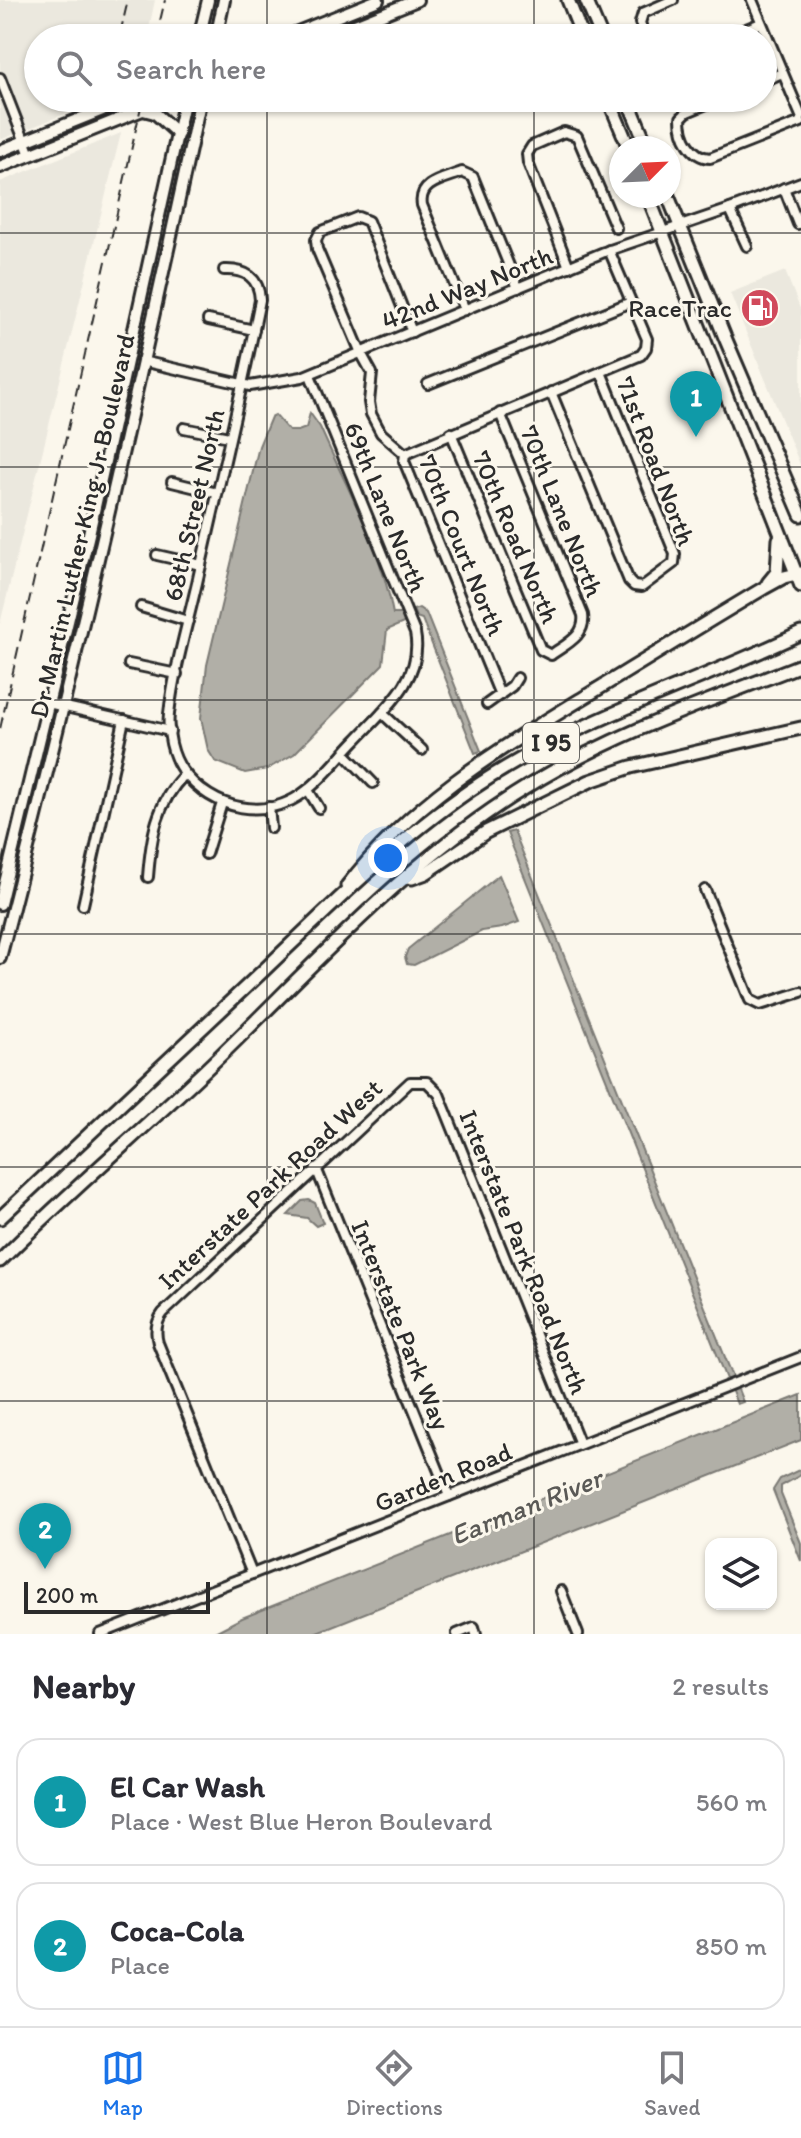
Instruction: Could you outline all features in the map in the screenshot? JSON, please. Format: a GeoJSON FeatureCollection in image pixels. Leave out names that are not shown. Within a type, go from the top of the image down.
{"type":"FeatureCollection","features":[{"type":"Feature","properties":{"kind":"highway"},"geometry":{"type":"LineString","coordinates":[[568,0],[577,24]]}},
{"type":"Feature","properties":{"kind":"highway"},"geometry":{"type":"LineString","coordinates":[[586,0],[596,24]]}},
{"type":"Feature","properties":{"kind":"highway"},"geometry":{"type":"LineString","coordinates":[[614,112],[624,136]]}},
{"type":"Feature","properties":{"kind":"highway"},"geometry":{"type":"LineString","coordinates":[[633,112],[643,136]]}},
{"type":"Feature","properties":{"kind":"highway"},"geometry":{"type":"LineString","coordinates":[[653,208],[801,586]]}},
{"type":"Feature","properties":{"kind":"highway"},"geometry":{"type":"LineString","coordinates":[[673,208],[801,515]]}},
{"type":"Feature","properties":{"kind":"highway"},"geometry":{"type":"LineString","coordinates":[[688,295],[700,310],[716,347],[732,355]]}},
{"type":"Feature","properties":{"kind":"highway"},"geometry":{"type":"LineString","coordinates":[[718,373],[737,382],[756,426],[763,428]]}},
{"type":"Feature","properties":{"kind":"highway"},"geometry":{"type":"LineString","coordinates":[[764,588],[777,572],[778,527]]}},
{"type":"Feature","properties":{"kind":"highway"},"geometry":{"type":"LineString","coordinates":[[332,905],[372,852],[420,808],[474,767],[764,588],[798,573]]}},
{"type":"Feature","properties":{"kind":"highway","name":"I 95"},"geometry":{"type":"LineString","coordinates":[[0,1218],[332,905],[469,791],[560,737],[801,633]]}},
{"type":"Feature","properties":{"kind":"highway","name":"I 95"},"geometry":{"type":"LineString","coordinates":[[0,1261],[36,1224],[217,1058],[373,906],[488,811],[569,762],[801,665]]}},
{"type":"Feature","properties":{"kind":"highway"},"geometry":{"type":"LineString","coordinates":[[403,881],[426,873],[486,832],[590,781],[631,767],[801,728]]}},
{"type":"Feature","properties":{"kind":"main road"},"geometry":{"type":"LineString","coordinates":[[202,24],[208,0]]}},
{"type":"Feature","properties":{"kind":"main road"},"geometry":{"type":"LineString","coordinates":[[219,24],[224,0]]}},
{"type":"Feature","properties":{"kind":"main road"},"geometry":{"type":"LineString","coordinates":[[318,24],[378,0]]}},
{"type":"Feature","properties":{"kind":"main road"},"geometry":{"type":"LineString","coordinates":[[358,24],[417,0]]}},
{"type":"Feature","properties":{"kind":"main road"},"geometry":{"type":"LineString","coordinates":[[0,151],[97,112]]}},
{"type":"Feature","properties":{"kind":"main road"},"geometry":{"type":"LineString","coordinates":[[0,167],[138,112]]}},
{"type":"Feature","properties":{"kind":"main road"},"geometry":{"type":"LineString","coordinates":[[151,112],[178,134]]}},
{"type":"Feature","properties":{"kind":"main road","name":"Dr Martin Luther King Jr Boulevard"},"geometry":{"type":"LineString","coordinates":[[0,904],[144,291],[182,112]]}},
{"type":"Feature","properties":{"kind":"main road","name":"Dr Martin Luther King Jr Boulevard"},"geometry":{"type":"LineString","coordinates":[[0,958],[63,706],[198,112]]}},
{"type":"Feature","properties":{"kind":"street"},"geometry":{"type":"LineString","coordinates":[[640,24],[641,17],[647,10],[673,0]]}},
{"type":"Feature","properties":{"kind":"street"},"geometry":{"type":"LineString","coordinates":[[752,0],[761,23]]}},
{"type":"Feature","properties":{"kind":"street"},"geometry":{"type":"LineString","coordinates":[[777,61],[801,116]]}},
{"type":"Feature","properties":{"kind":"street"},"geometry":{"type":"LineString","coordinates":[[777,75],[782,73]]}},
{"type":"Feature","properties":{"kind":"street"},"geometry":{"type":"LineString","coordinates":[[0,78],[30,155]]}},
{"type":"Feature","properties":{"kind":"street"},"geometry":{"type":"LineString","coordinates":[[687,112],[681,118],[681,125],[690,147],[700,157],[710,158],[801,122]]}},
{"type":"Feature","properties":{"kind":"street"},"geometry":{"type":"LineString","coordinates":[[569,267],[528,163],[527,154],[532,146],[564,132],[574,133],[580,140],[616,228]]}},
{"type":"Feature","properties":{"kind":"street"},"geometry":{"type":"LineString","coordinates":[[465,310],[422,205],[421,194],[426,186],[462,172],[469,174],[475,181],[518,288]]}},
{"type":"Feature","properties":{"kind":"street","name":"42nd Way North"},"geometry":{"type":"LineString","coordinates":[[142,361],[242,384],[270,384],[310,375],[609,250],[801,182]]}},
{"type":"Feature","properties":{"kind":"street"},"geometry":{"type":"LineString","coordinates":[[784,188],[798,224]]}},
{"type":"Feature","properties":{"kind":"street"},"geometry":{"type":"LineString","coordinates":[[730,209],[747,246]]}},
{"type":"Feature","properties":{"kind":"street","name":"70th Court North"},"geometry":{"type":"LineString","coordinates":[[412,332],[370,225],[364,218],[358,217],[320,232],[316,240],[317,249],[372,373],[369,402],[376,426],[405,454],[404,461],[500,695]]}},
{"type":"Feature","properties":{"kind":"street"},"geometry":{"type":"LineString","coordinates":[[405,454],[637,358],[646,348],[647,339],[609,250]]}},
{"type":"Feature","properties":{"kind":"street","name":"68th Street North"},"geometry":{"type":"LineString","coordinates":[[170,731],[169,713],[188,621],[260,300],[259,288],[247,273],[224,270]]}},
{"type":"Feature","properties":{"kind":"street"},"geometry":{"type":"LineString","coordinates":[[428,384],[631,302]]}},
{"type":"Feature","properties":{"kind":"street"},"geometry":{"type":"LineString","coordinates":[[208,320],[254,330]]}},
{"type":"Feature","properties":{"kind":"street","name":"71st Road North"},"geometry":{"type":"LineString","coordinates":[[551,392],[629,581],[634,586],[642,587],[674,563],[675,554],[601,372]]}},
{"type":"Feature","properties":{"kind":"street","name":"69th Lane North"},"geometry":{"type":"LineString","coordinates":[[310,375],[416,637],[417,656],[408,680],[382,713]]}},
{"type":"Feature","properties":{"kind":"street","name":"70th Lane North"},"geometry":{"type":"LineString","coordinates":[[500,413],[583,615],[584,625],[579,635],[551,655],[547,654]]}},
{"type":"Feature","properties":{"kind":"street"},"geometry":{"type":"LineString","coordinates":[[184,428],[229,437]]}},
{"type":"Feature","properties":{"kind":"street","name":"70th Road North"},"geometry":{"type":"LineString","coordinates":[[451,433],[541,650],[547,654]]}},
{"type":"Feature","properties":{"kind":"street"},"geometry":{"type":"LineString","coordinates":[[172,482],[217,493]]}},
{"type":"Feature","properties":{"kind":"street"},"geometry":{"type":"LineString","coordinates":[[157,555],[201,565]]}},
{"type":"Feature","properties":{"kind":"street"},"geometry":{"type":"LineString","coordinates":[[141,607],[188,621]]}},
{"type":"Feature","properties":{"kind":"street"},"geometry":{"type":"LineString","coordinates":[[129,664],[177,674]]}},
{"type":"Feature","properties":{"kind":"street"},"geometry":{"type":"LineString","coordinates":[[487,704],[517,678]]}},
{"type":"Feature","properties":{"kind":"street"},"geometry":{"type":"LineString","coordinates":[[48,703],[170,731],[174,755],[185,774],[205,793],[237,808],[269,807],[308,790],[382,713],[422,750]]}},
{"type":"Feature","properties":{"kind":"street"},"geometry":{"type":"LineString","coordinates":[[83,905],[124,720]]}},
{"type":"Feature","properties":{"kind":"street"},"geometry":{"type":"LineString","coordinates":[[344,753],[373,783]]}},
{"type":"Feature","properties":{"kind":"street"},"geometry":{"type":"LineString","coordinates":[[148,877],[157,817],[169,792],[185,774]]}},
{"type":"Feature","properties":{"kind":"street"},"geometry":{"type":"LineString","coordinates":[[308,790],[319,808]]}},
{"type":"Feature","properties":{"kind":"street"},"geometry":{"type":"LineString","coordinates":[[206,854],[222,803]]}},
{"type":"Feature","properties":{"kind":"street"},"geometry":{"type":"LineString","coordinates":[[269,807],[271,828]]}},
{"type":"Feature","properties":{"kind":"street"},"geometry":{"type":"LineString","coordinates":[[705,890],[750,1000],[760,1005],[801,992]]}},
{"type":"Feature","properties":{"kind":"street","name":"Interstate Park Road West"},"geometry":{"type":"LineString","coordinates":[[252,1574],[158,1343],[156,1331],[163,1313],[403,1086],[414,1080],[423,1081]]}},
{"type":"Feature","properties":{"kind":"street","name":"Interstate Park Road North"},"geometry":{"type":"LineString","coordinates":[[423,1081],[431,1084],[439,1094],[580,1444]]}},
{"type":"Feature","properties":{"kind":"street","name":"Interstate Park Way"},"geometry":{"type":"LineString","coordinates":[[316,1168],[449,1496]]}},
{"type":"Feature","properties":{"kind":"street","name":"Garden Road"},"geometry":{"type":"LineString","coordinates":[[100,1634],[801,1357]]}},
{"type":"Feature","properties":{"kind":"street"},"geometry":{"type":"LineString","coordinates":[[561,1591],[578,1634]]}},
{"type":"Feature","properties":{"kind":"street"},"geometry":{"type":"LineString","coordinates":[[457,1634],[475,1631]]}},
{"type":"Feature","properties":{"kind":"shaded area"},"geometry":{"type":"Polygon","coordinates":[[[0,0],[155,0],[150,24],[24,24],[24,112],[70,112],[0,140],[0,0]]]}},
{"type":"Feature","properties":{"kind":"shaded area"},"geometry":{"type":"Polygon","coordinates":[[[121,133],[0,624],[0,182],[121,133]]]}},
{"type":"Feature","properties":{"kind":"shaded area"},"geometry":{"type":"Polygon","coordinates":[[[785,271],[801,311],[801,467],[730,293],[785,271]]]}},
{"type":"Feature","properties":{"kind":"water"},"geometry":{"type":"Polygon","coordinates":[[[310,413],[320,427],[372,542],[393,614],[404,614],[406,622],[387,630],[383,664],[294,754],[267,769],[245,773],[215,761],[208,750],[201,718],[207,665],[259,446],[271,417],[275,415],[289,431],[298,431],[306,428],[310,413]]]}},
{"type":"Feature","properties":{"kind":"water"},"geometry":{"type":"Polygon","coordinates":[[[419,608],[426,613],[481,751],[475,753],[422,619],[416,617],[413,610],[419,608]]]}},
{"type":"Feature","properties":{"kind":"water"},"geometry":{"type":"Polygon","coordinates":[[[514,831],[743,1402],[737,1404],[507,833],[514,831]]]}},
{"type":"Feature","properties":{"kind":"water"},"geometry":{"type":"Polygon","coordinates":[[[499,875],[519,922],[482,931],[414,965],[407,964],[405,957],[408,949],[499,875]]]}},
{"type":"Feature","properties":{"kind":"water"},"geometry":{"type":"Polygon","coordinates":[[[302,1201],[315,1203],[323,1223],[316,1226],[307,1218],[288,1215],[302,1201]]]}},
{"type":"Feature","properties":{"kind":"water","name":"Earman River"},"geometry":{"type":"Polygon","coordinates":[[[801,1395],[801,1440],[312,1634],[211,1634],[242,1618],[801,1395]]]}},
{"type":"Feature","properties":{"kind":"water"},"geometry":{"type":"Polygon","coordinates":[[[801,1469],[801,1475],[781,1486],[781,1494],[801,1543],[801,1561],[773,1490],[780,1479],[801,1469]]]}},
{"type":"Feature","properties":{"kind":"railway"},"geometry":{"type":"LineString","coordinates":[[122,24],[128,0]]}},
{"type":"Feature","properties":{"kind":"railway"},"geometry":{"type":"LineString","coordinates":[[159,24],[165,0]]}},
{"type":"Feature","properties":{"kind":"railway"},"geometry":{"type":"LineString","coordinates":[[0,729],[140,112]]}},
{"type":"Feature","properties":{"kind":"place","name":"RaceTrac"},"geometry":{"type":"Point","coordinates":[760,308]}},
{"type":"Feature","properties":{"kind":"place","name":"El Car Wash"},"geometry":{"type":"Point","coordinates":[696,437]}},
{"type":"Feature","properties":{"kind":"place","name":"Coca-Cola"},"geometry":{"type":"Point","coordinates":[45,1569]}}]}
